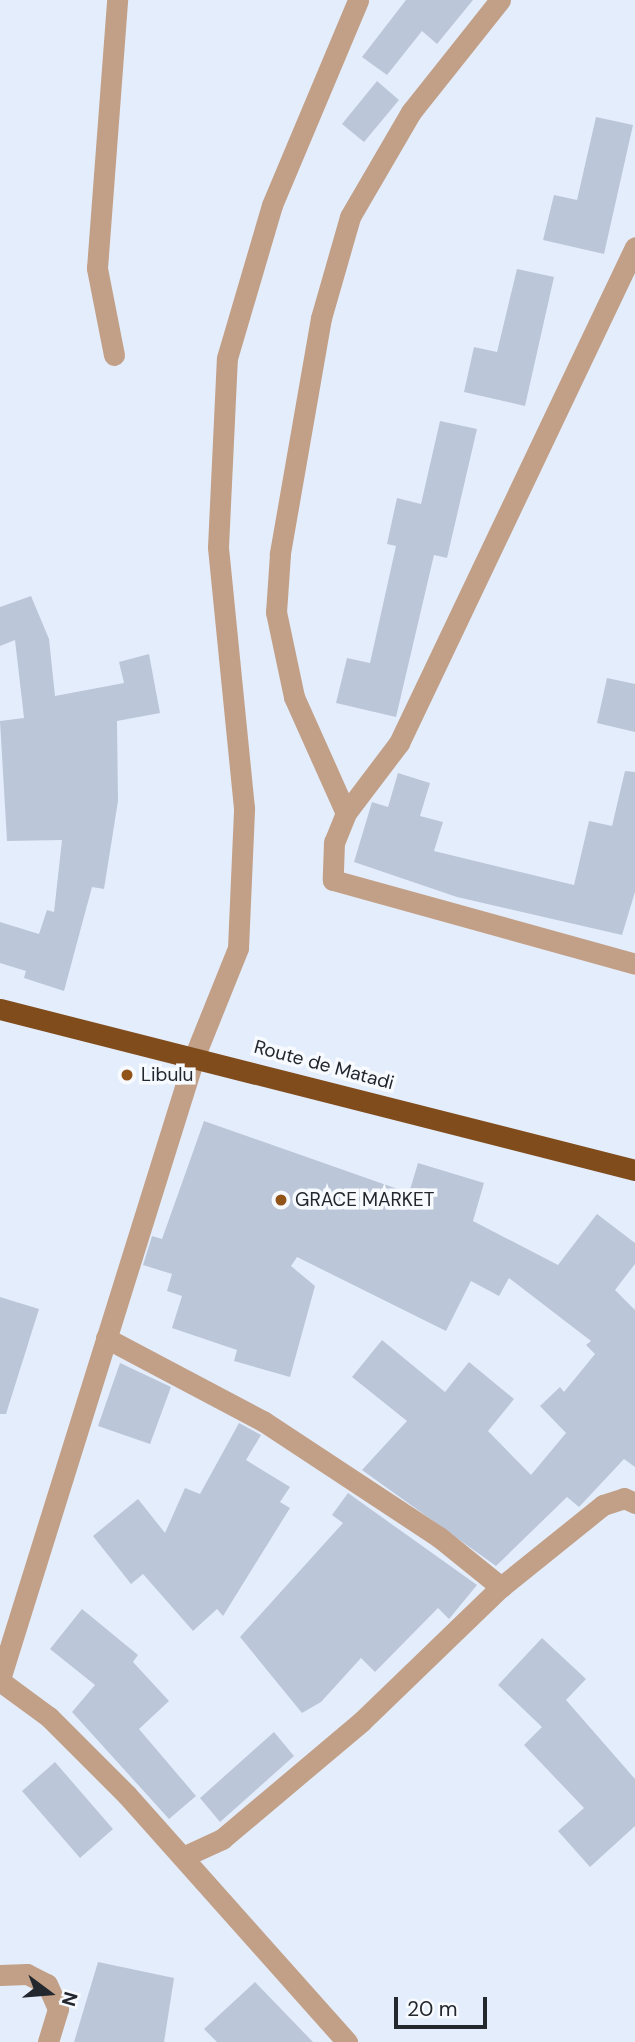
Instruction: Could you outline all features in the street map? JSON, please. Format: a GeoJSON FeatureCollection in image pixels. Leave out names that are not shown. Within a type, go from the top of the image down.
{"type":"FeatureCollection","features":[{"type":"Feature","properties":{"kind":"highway","name":"Route de Matadi"},"geometry":{"type":"LineString","coordinates":[[0,1009],[195,1055],[635,1170]]}},
{"type":"Feature","properties":{"kind":"street"},"geometry":{"type":"LineString","coordinates":[[114,355],[97,268],[117,0]]}},
{"type":"Feature","properties":{"kind":"street"},"geometry":{"type":"LineString","coordinates":[[346,2042],[184,1856],[49,1717],[0,1680],[195,1055],[238,948],[244,808],[218,547],[227,358],[272,205],[358,0]]}},
{"type":"Feature","properties":{"kind":"street"},"geometry":{"type":"LineString","coordinates":[[346,813],[294,697],[276,612],[280,554],[321,318],[350,217],[411,112],[500,0]]}},
{"type":"Feature","properties":{"kind":"street"},"geometry":{"type":"LineString","coordinates":[[635,247],[399,743],[346,813],[334,842],[333,880],[635,964]]}},
{"type":"Feature","properties":{"kind":"street"},"geometry":{"type":"LineString","coordinates":[[106,1338],[263,1420],[439,1537],[501,1587]]}},
{"type":"Feature","properties":{"kind":"street"},"geometry":{"type":"LineString","coordinates":[[184,1856],[222,1839],[362,1721],[501,1587],[603,1505],[624,1498],[635,1503]]}},
{"type":"Feature","properties":{"kind":"street"},"geometry":{"type":"LineString","coordinates":[[0,1975],[27,1974],[47,1983],[58,2009],[48,2042]]}},
{"type":"Feature","properties":{"kind":"building"},"geometry":{"type":"Polygon","coordinates":[[[406,0],[473,0],[437,44],[422,31],[387,75],[362,57],[406,0]]]}},
{"type":"Feature","properties":{"kind":"building"},"geometry":{"type":"Polygon","coordinates":[[[377,81],[399,100],[364,142],[342,124],[377,81]]]}},
{"type":"Feature","properties":{"kind":"building"},"geometry":{"type":"Polygon","coordinates":[[[596,117],[633,125],[604,254],[543,240],[554,195],[577,200],[596,117]]]}},
{"type":"Feature","properties":{"kind":"building"},"geometry":{"type":"Polygon","coordinates":[[[517,269],[554,277],[525,406],[464,392],[474,347],[497,352],[517,269]]]}},
{"type":"Feature","properties":{"kind":"building"},"geometry":{"type":"Polygon","coordinates":[[[440,421],[477,429],[447,558],[434,555],[396,717],[336,703],[347,658],[370,663],[396,546],[387,544],[397,498],[421,504],[440,421]]]}},
{"type":"Feature","properties":{"kind":"building"},"geometry":{"type":"Polygon","coordinates":[[[31,596],[49,639],[55,696],[124,683],[119,662],[149,654],[160,713],[117,721],[118,801],[104,889],[92,887],[64,991],[24,978],[26,971],[0,963],[0,922],[39,934],[47,910],[54,912],[62,840],[7,841],[0,721],[24,718],[15,640],[0,646],[0,607],[31,596]]]}},
{"type":"Feature","properties":{"kind":"building"},"geometry":{"type":"Polygon","coordinates":[[[607,678],[635,684],[635,732],[597,723],[607,678]]]}},
{"type":"Feature","properties":{"kind":"building"},"geometry":{"type":"Polygon","coordinates":[[[625,771],[635,772],[635,892],[622,935],[457,897],[354,862],[372,802],[388,807],[398,773],[430,783],[420,816],[443,822],[434,851],[574,885],[589,821],[612,826],[625,771]]]}},
{"type":"Feature","properties":{"kind":"building"},"geometry":{"type":"Polygon","coordinates":[[[204,1121],[409,1193],[418,1163],[484,1183],[473,1221],[558,1265],[597,1214],[635,1243],[635,1264],[615,1290],[635,1310],[635,1467],[624,1459],[579,1507],[567,1497],[496,1566],[362,1470],[407,1421],[352,1377],[382,1340],[445,1392],[469,1362],[514,1399],[488,1431],[531,1475],[566,1433],[540,1406],[560,1387],[564,1392],[595,1354],[586,1345],[591,1341],[509,1278],[499,1296],[471,1281],[446,1331],[297,1257],[291,1266],[315,1286],[290,1377],[234,1361],[237,1350],[172,1328],[182,1296],[167,1291],[172,1274],[143,1265],[152,1236],[162,1239],[204,1121]]]}},
{"type":"Feature","properties":{"kind":"building"},"geometry":{"type":"Polygon","coordinates":[[[0,1297],[39,1309],[6,1414],[0,1414],[0,1297]]]}},
{"type":"Feature","properties":{"kind":"building"},"geometry":{"type":"Polygon","coordinates":[[[120,1363],[171,1387],[150,1444],[98,1426],[120,1363]]]}},
{"type":"Feature","properties":{"kind":"building"},"geometry":{"type":"Polygon","coordinates":[[[239,1423],[261,1435],[246,1460],[290,1487],[280,1502],[290,1508],[223,1616],[217,1609],[193,1631],[143,1574],[131,1584],[93,1536],[138,1499],[165,1533],[185,1488],[200,1494],[239,1423]]]}},
{"type":"Feature","properties":{"kind":"building"},"geometry":{"type":"Polygon","coordinates":[[[348,1493],[477,1585],[449,1619],[438,1608],[375,1672],[361,1658],[321,1702],[302,1713],[240,1637],[343,1523],[332,1515],[348,1493]]]}},
{"type":"Feature","properties":{"kind":"building"},"geometry":{"type":"Polygon","coordinates":[[[82,1609],[138,1655],[133,1662],[169,1701],[139,1729],[196,1796],[169,1819],[72,1712],[95,1685],[50,1649],[82,1609]]]}},
{"type":"Feature","properties":{"kind":"building"},"geometry":{"type":"Polygon","coordinates":[[[542,1638],[586,1679],[566,1700],[635,1779],[635,1826],[590,1867],[558,1831],[584,1808],[524,1745],[542,1727],[498,1685],[542,1638]]]}},
{"type":"Feature","properties":{"kind":"building"},"geometry":{"type":"Polygon","coordinates":[[[274,1732],[294,1756],[220,1822],[200,1798],[274,1732]]]}},
{"type":"Feature","properties":{"kind":"building"},"geometry":{"type":"Polygon","coordinates":[[[55,1762],[113,1829],[80,1858],[22,1791],[55,1762]]]}},
{"type":"Feature","properties":{"kind":"building"},"geometry":{"type":"Polygon","coordinates":[[[98,1962],[174,1978],[164,2042],[74,2042],[98,1962]]]}},
{"type":"Feature","properties":{"kind":"building"},"geometry":{"type":"Polygon","coordinates":[[[255,1982],[313,2042],[217,2042],[204,2029],[255,1982]]]}},
{"type":"Feature","properties":{"kind":"place","name":"Libulu"},"geometry":{"type":"Point","coordinates":[127,1075]}},
{"type":"Feature","properties":{"kind":"place","name":"GRACE MARKET"},"geometry":{"type":"Point","coordinates":[281,1200]}}]}
